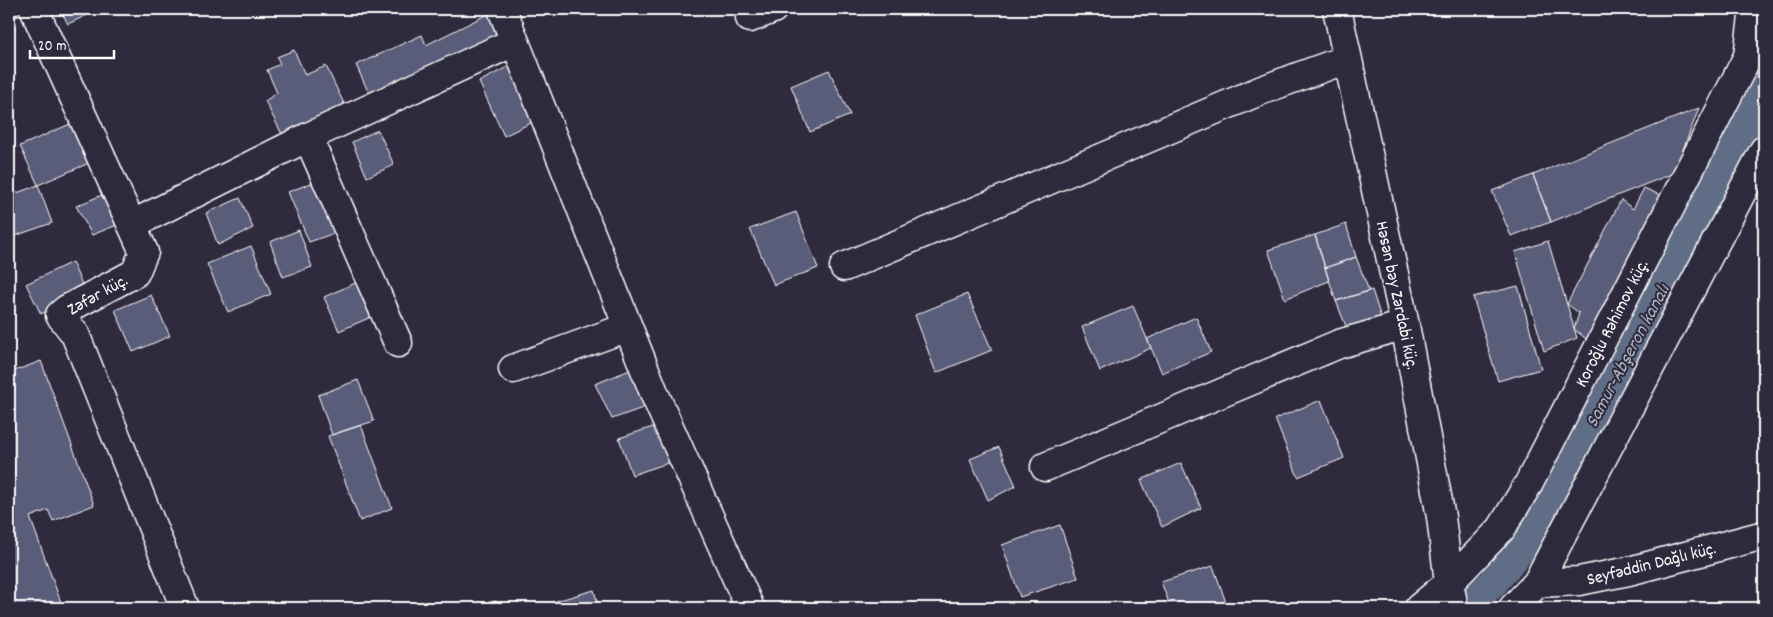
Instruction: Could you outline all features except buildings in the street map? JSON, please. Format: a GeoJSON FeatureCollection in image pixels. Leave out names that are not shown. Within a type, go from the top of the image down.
{"type":"FeatureCollection","features":[{"type":"Feature","properties":{"kind":"street","name":"Zəfər küç."},"geometry":{"type":"LineString","coordinates":[[34,9],[133,224],[144,252],[135,273],[66,309],[60,314],[75,334],[185,608]]}},
{"type":"Feature","properties":{"kind":"street"},"geometry":{"type":"LineString","coordinates":[[502,9],[655,395],[750,608]]}},
{"type":"Feature","properties":{"kind":"street","name":"Həsən bəy Zərdabi küç."},"geometry":{"type":"LineString","coordinates":[[1337,9],[1405,325],[1441,517],[1451,596]]}},
{"type":"Feature","properties":{"kind":"street","name":"Koroğlu Rəhimov küç."},"geometry":{"type":"LineString","coordinates":[[1419,608],[1451,596],[1501,529],[1529,483],[1748,56],[1754,9]]}},
{"type":"Feature","properties":{"kind":"street"},"geometry":{"type":"LineString","coordinates":[[133,224],[308,137],[514,42]]}},
{"type":"Feature","properties":{"kind":"street"},"geometry":{"type":"LineString","coordinates":[[844,267],[1262,90],[1347,59]]}},
{"type":"Feature","properties":{"kind":"street"},"geometry":{"type":"LineString","coordinates":[[308,137],[398,343]]}},
{"type":"Feature","properties":{"kind":"street"},"geometry":{"type":"LineString","coordinates":[[1512,608],[1537,583],[1764,150]]}},
{"type":"Feature","properties":{"kind":"street"},"geometry":{"type":"LineString","coordinates":[[1044,468],[1339,344],[1405,325]]}},
{"type":"Feature","properties":{"kind":"street"},"geometry":{"type":"LineString","coordinates":[[513,369],[628,327]]}},
{"type":"Feature","properties":{"kind":"street","name":"Seyfəddin Dağlı küç."},"geometry":{"type":"LineString","coordinates":[[1537,583],[1579,581],[1629,571],[1764,535]]}},
{"type":"Feature","properties":{"kind":"waterway","name":"Samur-Abşeron kanalı"},"geometry":{"type":"LineString","coordinates":[[1459,608],[1491,585],[1532,536],[1759,100],[1764,82]]}}]}
